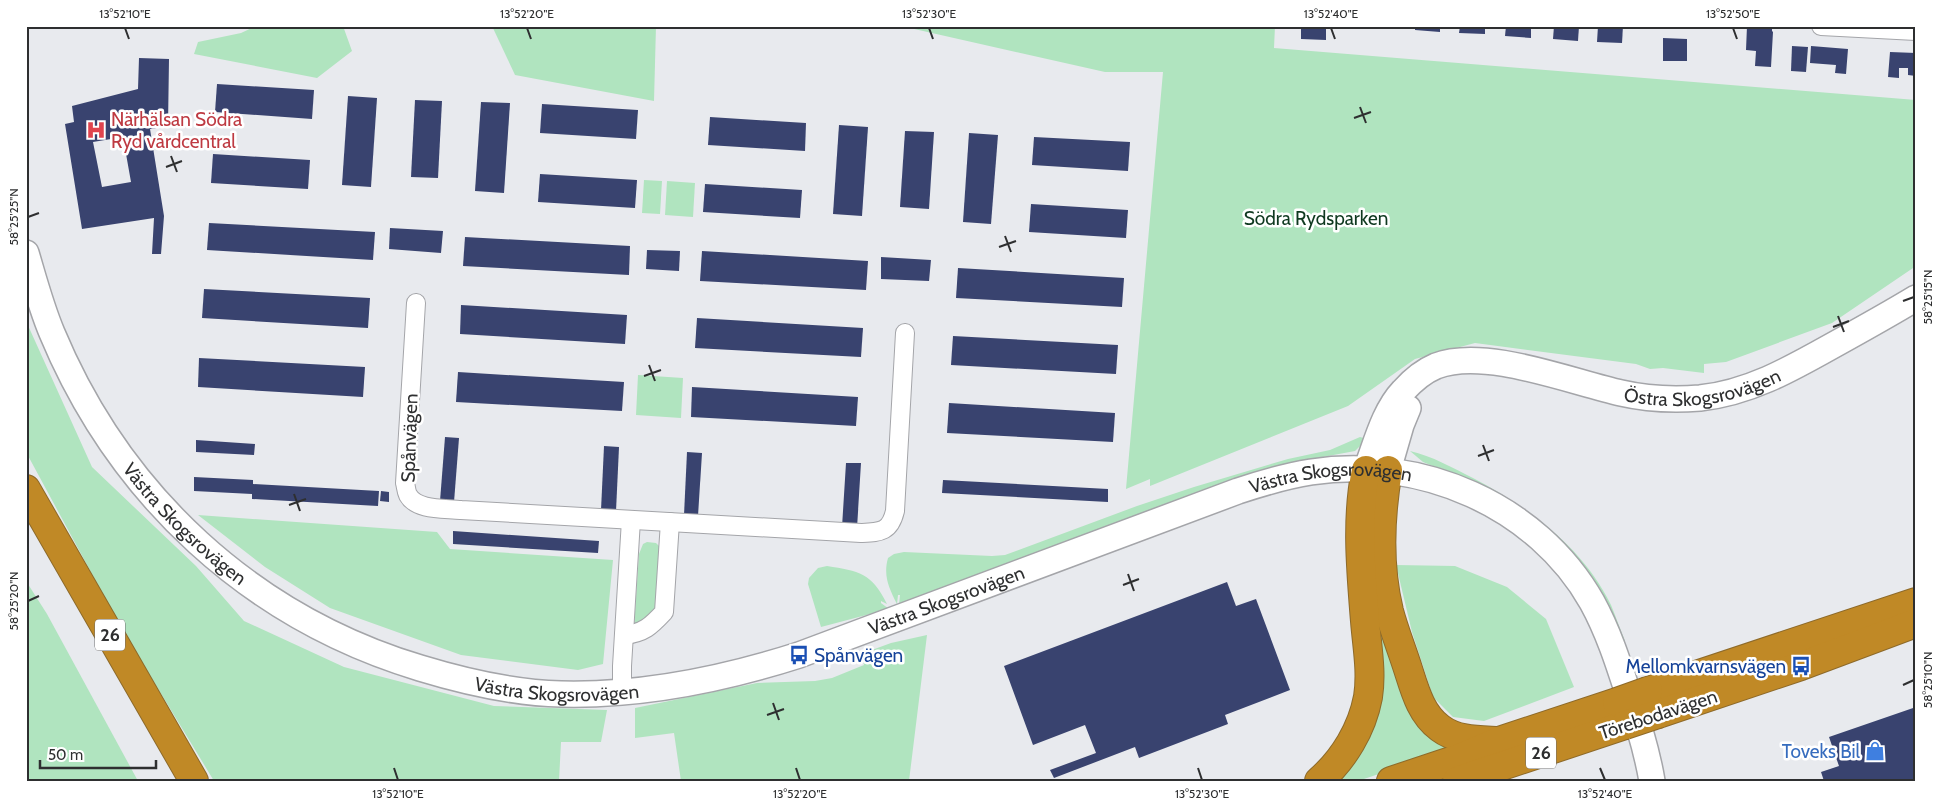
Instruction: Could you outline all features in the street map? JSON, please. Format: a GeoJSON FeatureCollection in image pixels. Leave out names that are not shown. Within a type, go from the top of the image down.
{"type":"FeatureCollection","features":[{"type":"Feature","properties":{"kind":"highway"},"geometry":{"type":"LineString","coordinates":[[1377,470],[1382,528],[1381,552],[1385,589],[1390,612],[1417,696],[1425,714],[1440,728],[1455,736],[1499,741]]}},
{"type":"Feature","properties":{"kind":"highway"},"geometry":{"type":"LineString","coordinates":[[1319,781],[1346,752],[1360,723],[1368,697],[1370,670],[1360,557],[1363,484],[1377,470]]}},
{"type":"Feature","properties":{"kind":"highway","name":"26"},"geometry":{"type":"LineString","coordinates":[[26,489],[194,781]]}},
{"type":"Feature","properties":{"kind":"highway","name":"26"},"geometry":{"type":"LineString","coordinates":[[26,522],[138,716],[172,781]]}},
{"type":"Feature","properties":{"kind":"highway","name":"Törebodavägen"},"geometry":{"type":"LineString","coordinates":[[1653,703],[1916,602]]}},
{"type":"Feature","properties":{"kind":"highway","name":"Törebodavägen"},"geometry":{"type":"LineString","coordinates":[[1391,781],[1457,759],[1499,741],[1621,713],[1653,703],[1801,666],[1916,623]]}},
{"type":"Feature","properties":{"kind":"highway","name":"Törebodavägen"},"geometry":{"type":"LineString","coordinates":[[1456,781],[1621,713]]}},
{"type":"Feature","properties":{"kind":"street"},"geometry":{"type":"LineString","coordinates":[[1821,26],[1916,31]]}},
{"type":"Feature","properties":{"kind":"street","name":"Västra Skogsrovägen"},"geometry":{"type":"LineString","coordinates":[[26,253],[36,289],[52,332],[88,405],[112,445],[139,481],[167,513],[202,547],[279,606],[326,632],[390,659],[444,676],[506,690],[560,694],[622,693],[704,682],[799,655],[1238,491],[1281,478],[1326,470],[1377,470],[1428,478],[1485,500],[1530,529],[1556,554],[1592,602],[1609,638],[1643,740],[1652,781]]}},
{"type":"Feature","properties":{"kind":"street","name":"Östra Skogsrovägen"},"geometry":{"type":"LineString","coordinates":[[1377,470],[1386,418],[1402,392],[1424,372],[1436,366],[1472,361],[1493,362],[1519,366],[1623,394],[1672,400],[1703,398],[1759,383],[1787,371],[1916,298]]}},
{"type":"Feature","properties":{"kind":"street","name":"Spånvägen"},"geometry":{"type":"LineString","coordinates":[[416,303],[405,483],[408,494],[415,503],[427,507],[452,509],[631,520],[861,533],[876,533],[886,529],[892,522],[895,511],[905,333]]}},
{"type":"Feature","properties":{"kind":"street"},"geometry":{"type":"LineString","coordinates":[[622,693],[631,520]]}},
{"type":"Feature","properties":{"kind":"street"},"geometry":{"type":"LineString","coordinates":[[624,635],[635,634],[649,628],[664,612],[670,522]]}},
{"type":"Feature","properties":{"kind":"green space"},"geometry":{"type":"Polygon","coordinates":[[[256,26],[343,26],[352,51],[317,78],[194,54],[198,42],[241,33],[256,26]]]}},
{"type":"Feature","properties":{"kind":"green space"},"geometry":{"type":"Polygon","coordinates":[[[492,26],[656,26],[654,101],[515,75],[492,26]]]}},
{"type":"Feature","properties":{"kind":"green space","name":"Södra Rydsparken"},"geometry":{"type":"Polygon","coordinates":[[[901,26],[1275,26],[1274,48],[1916,100],[1916,266],[1832,323],[1726,362],[1704,364],[1704,373],[1663,368],[1650,369],[1636,364],[1475,343],[1415,359],[1348,406],[1150,486],[1150,479],[1126,489],[1163,72],[1105,72],[901,26]]]}},
{"type":"Feature","properties":{"kind":"green space"},"geometry":{"type":"Polygon","coordinates":[[[644,180],[662,181],[660,214],[642,213],[644,180]]]}},
{"type":"Feature","properties":{"kind":"green space"},"geometry":{"type":"Polygon","coordinates":[[[667,181],[695,183],[693,217],[665,215],[667,181]]]}},
{"type":"Feature","properties":{"kind":"green space"},"geometry":{"type":"Polygon","coordinates":[[[26,321],[92,467],[196,566],[244,621],[344,667],[494,706],[607,710],[601,742],[561,742],[559,781],[214,781],[120,626],[26,452],[26,321]]]}},
{"type":"Feature","properties":{"kind":"green space"},"geometry":{"type":"Polygon","coordinates":[[[638,375],[683,378],[681,418],[636,415],[638,375]]]}},
{"type":"Feature","properties":{"kind":"green space"},"geometry":{"type":"Polygon","coordinates":[[[1360,437],[1367,439],[1355,451],[1285,464],[1253,474],[899,605],[900,595],[898,595],[897,604],[888,582],[886,571],[888,558],[894,554],[904,552],[1005,555],[1194,487],[1288,459],[1330,450],[1360,437]]]}},
{"type":"Feature","properties":{"kind":"green space"},"geometry":{"type":"Polygon","coordinates":[[[1410,451],[1442,463],[1494,489],[1552,531],[1570,547],[1599,584],[1611,605],[1625,641],[1622,642],[1479,485],[1423,462],[1410,451]]]}},
{"type":"Feature","properties":{"kind":"green space"},"geometry":{"type":"Polygon","coordinates":[[[198,515],[437,532],[450,549],[613,560],[603,664],[578,670],[461,655],[330,608],[265,567],[198,515]]]}},
{"type":"Feature","properties":{"kind":"green space"},"geometry":{"type":"Polygon","coordinates":[[[647,542],[656,543],[660,547],[658,610],[634,627],[639,554],[643,544],[647,542]]]}},
{"type":"Feature","properties":{"kind":"green space"},"geometry":{"type":"Polygon","coordinates":[[[1396,565],[1455,566],[1507,587],[1546,619],[1574,687],[1484,721],[1453,717],[1433,697],[1412,632],[1396,565]]]}},
{"type":"Feature","properties":{"kind":"green space"},"geometry":{"type":"Polygon","coordinates":[[[827,566],[863,575],[876,586],[887,604],[881,601],[881,603],[889,609],[821,627],[808,584],[809,578],[818,568],[827,566]]]}},
{"type":"Feature","properties":{"kind":"green space"},"geometry":{"type":"Polygon","coordinates":[[[1368,580],[1398,661],[1459,747],[1358,781],[1332,781],[1356,748],[1368,580]]]}},
{"type":"Feature","properties":{"kind":"green space"},"geometry":{"type":"Polygon","coordinates":[[[26,581],[47,614],[138,781],[31,781],[26,775],[26,581]]]}},
{"type":"Feature","properties":{"kind":"green space"},"geometry":{"type":"Polygon","coordinates":[[[927,635],[909,781],[681,781],[674,733],[635,738],[635,708],[757,683],[815,681],[832,678],[864,665],[861,654],[891,643],[927,635]]]}},
{"type":"Feature","properties":{"kind":"building"},"geometry":{"type":"Polygon","coordinates":[[[1301,26],[1326,26],[1326,40],[1301,39],[1301,26]]]}},
{"type":"Feature","properties":{"kind":"building"},"geometry":{"type":"Polygon","coordinates":[[[1415,26],[1440,26],[1440,32],[1415,30],[1415,26]]]}},
{"type":"Feature","properties":{"kind":"building"},"geometry":{"type":"Polygon","coordinates":[[[1460,26],[1485,26],[1485,34],[1459,33],[1460,26]]]}},
{"type":"Feature","properties":{"kind":"building"},"geometry":{"type":"Polygon","coordinates":[[[1506,26],[1531,26],[1531,38],[1505,36],[1506,26]]]}},
{"type":"Feature","properties":{"kind":"building"},"geometry":{"type":"Polygon","coordinates":[[[1554,26],[1579,26],[1578,41],[1553,39],[1554,26]]]}},
{"type":"Feature","properties":{"kind":"building"},"geometry":{"type":"Polygon","coordinates":[[[1598,26],[1623,26],[1622,43],[1597,42],[1598,26]]]}},
{"type":"Feature","properties":{"kind":"building"},"geometry":{"type":"Polygon","coordinates":[[[1747,26],[1772,26],[1771,67],[1755,66],[1756,51],[1746,50],[1747,26]]]}},
{"type":"Feature","properties":{"kind":"building"},"geometry":{"type":"Polygon","coordinates":[[[1663,38],[1687,39],[1687,61],[1663,61],[1663,38]]]}},
{"type":"Feature","properties":{"kind":"building"},"geometry":{"type":"Polygon","coordinates":[[[1792,46],[1808,47],[1806,72],[1791,71],[1792,46]]]}},
{"type":"Feature","properties":{"kind":"building"},"geometry":{"type":"Polygon","coordinates":[[[1811,46],[1848,49],[1846,74],[1835,73],[1836,65],[1810,63],[1811,46]]]}},
{"type":"Feature","properties":{"kind":"building"},"geometry":{"type":"Polygon","coordinates":[[[1890,52],[1916,53],[1916,76],[1908,75],[1908,68],[1899,68],[1899,78],[1888,77],[1890,52]]]}},
{"type":"Feature","properties":{"kind":"building"},"geometry":{"type":"Polygon","coordinates":[[[139,58],[169,59],[168,126],[150,129],[164,216],[161,254],[152,254],[154,218],[82,229],[65,124],[74,122],[72,106],[138,89],[139,58]],[[123,137],[93,142],[102,187],[131,182],[123,137]]]}},
{"type":"Feature","properties":{"kind":"building"},"geometry":{"type":"Polygon","coordinates":[[[217,84],[314,90],[312,119],[215,112],[217,84]]]}},
{"type":"Feature","properties":{"kind":"building"},"geometry":{"type":"Polygon","coordinates":[[[348,96],[377,98],[371,187],[342,185],[348,96]]]}},
{"type":"Feature","properties":{"kind":"building"},"geometry":{"type":"Polygon","coordinates":[[[415,100],[442,101],[438,178],[411,177],[415,100]]]}},
{"type":"Feature","properties":{"kind":"building"},"geometry":{"type":"Polygon","coordinates":[[[481,102],[510,103],[504,193],[475,191],[481,102]]]}},
{"type":"Feature","properties":{"kind":"building"},"geometry":{"type":"Polygon","coordinates":[[[542,104],[638,110],[636,139],[540,133],[542,104]]]}},
{"type":"Feature","properties":{"kind":"building"},"geometry":{"type":"Polygon","coordinates":[[[710,117],[806,123],[805,151],[708,145],[710,117]]]}},
{"type":"Feature","properties":{"kind":"building"},"geometry":{"type":"Polygon","coordinates":[[[839,125],[868,127],[862,216],[833,214],[839,125]]]}},
{"type":"Feature","properties":{"kind":"building"},"geometry":{"type":"Polygon","coordinates":[[[905,131],[934,132],[929,209],[900,207],[905,131]]]}},
{"type":"Feature","properties":{"kind":"building"},"geometry":{"type":"Polygon","coordinates":[[[969,133],[998,135],[991,224],[963,222],[969,133]]]}},
{"type":"Feature","properties":{"kind":"building"},"geometry":{"type":"Polygon","coordinates":[[[1034,137],[1130,142],[1128,171],[1032,165],[1034,137]]]}},
{"type":"Feature","properties":{"kind":"building"},"geometry":{"type":"Polygon","coordinates":[[[213,154],[310,160],[308,189],[211,183],[213,154]]]}},
{"type":"Feature","properties":{"kind":"building"},"geometry":{"type":"Polygon","coordinates":[[[540,174],[637,180],[635,208],[538,202],[540,174]]]}},
{"type":"Feature","properties":{"kind":"building"},"geometry":{"type":"Polygon","coordinates":[[[705,184],[802,190],[800,218],[703,212],[705,184]]]}},
{"type":"Feature","properties":{"kind":"building"},"geometry":{"type":"Polygon","coordinates":[[[1031,204],[1128,210],[1126,238],[1029,232],[1031,204]]]}},
{"type":"Feature","properties":{"kind":"building"},"geometry":{"type":"Polygon","coordinates":[[[209,223],[375,232],[373,260],[207,250],[209,223]]]}},
{"type":"Feature","properties":{"kind":"building"},"geometry":{"type":"Polygon","coordinates":[[[390,228],[443,231],[441,253],[389,249],[390,228]]]}},
{"type":"Feature","properties":{"kind":"building"},"geometry":{"type":"Polygon","coordinates":[[[465,237],[630,246],[629,275],[463,266],[465,237]]]}},
{"type":"Feature","properties":{"kind":"building"},"geometry":{"type":"Polygon","coordinates":[[[647,250],[680,251],[679,271],[646,269],[647,250]]]}},
{"type":"Feature","properties":{"kind":"building"},"geometry":{"type":"Polygon","coordinates":[[[702,251],[868,261],[866,290],[700,281],[702,251]]]}},
{"type":"Feature","properties":{"kind":"building"},"geometry":{"type":"Polygon","coordinates":[[[881,257],[931,260],[929,281],[881,279],[881,257]]]}},
{"type":"Feature","properties":{"kind":"building"},"geometry":{"type":"Polygon","coordinates":[[[958,268],[1124,278],[1122,307],[956,298],[958,268]]]}},
{"type":"Feature","properties":{"kind":"building"},"geometry":{"type":"Polygon","coordinates":[[[204,289],[370,298],[368,328],[202,318],[204,289]]]}},
{"type":"Feature","properties":{"kind":"building"},"geometry":{"type":"Polygon","coordinates":[[[461,305],[627,315],[625,344],[460,334],[461,305]]]}},
{"type":"Feature","properties":{"kind":"building"},"geometry":{"type":"Polygon","coordinates":[[[697,318],[863,328],[861,357],[695,348],[697,318]]]}},
{"type":"Feature","properties":{"kind":"building"},"geometry":{"type":"Polygon","coordinates":[[[953,336],[1118,345],[1116,374],[951,365],[953,336]]]}},
{"type":"Feature","properties":{"kind":"building"},"geometry":{"type":"Polygon","coordinates":[[[199,358],[365,367],[363,397],[198,387],[199,358]]]}},
{"type":"Feature","properties":{"kind":"building"},"geometry":{"type":"Polygon","coordinates":[[[458,372],[624,382],[622,411],[456,402],[458,372]]]}},
{"type":"Feature","properties":{"kind":"building"},"geometry":{"type":"Polygon","coordinates":[[[692,387],[858,397],[856,426],[691,417],[692,387]]]}},
{"type":"Feature","properties":{"kind":"building"},"geometry":{"type":"Polygon","coordinates":[[[949,403],[1115,413],[1113,442],[947,433],[949,403]]]}},
{"type":"Feature","properties":{"kind":"building"},"geometry":{"type":"Polygon","coordinates":[[[445,437],[459,438],[454,502],[440,501],[445,437]]]}},
{"type":"Feature","properties":{"kind":"building"},"geometry":{"type":"Polygon","coordinates":[[[196,440],[255,444],[254,455],[196,452],[196,440]]]}},
{"type":"Feature","properties":{"kind":"building"},"geometry":{"type":"Polygon","coordinates":[[[604,446],[619,447],[616,511],[601,510],[604,446]]]}},
{"type":"Feature","properties":{"kind":"building"},"geometry":{"type":"Polygon","coordinates":[[[687,452],[702,453],[698,516],[684,515],[687,452]]]}},
{"type":"Feature","properties":{"kind":"building"},"geometry":{"type":"Polygon","coordinates":[[[846,463],[861,463],[857,528],[842,527],[846,463]]]}},
{"type":"Feature","properties":{"kind":"building"},"geometry":{"type":"Polygon","coordinates":[[[194,477],[253,480],[253,484],[379,491],[378,506],[252,499],[252,494],[194,491],[194,477]]]}},
{"type":"Feature","properties":{"kind":"building"},"geometry":{"type":"Polygon","coordinates":[[[943,480],[1108,489],[1108,502],[942,493],[943,480]]]}},
{"type":"Feature","properties":{"kind":"building"},"geometry":{"type":"Polygon","coordinates":[[[381,491],[389,492],[389,502],[380,501],[381,491]]]}},
{"type":"Feature","properties":{"kind":"building"},"geometry":{"type":"Polygon","coordinates":[[[453,531],[599,541],[598,553],[453,544],[453,531]]]}},
{"type":"Feature","properties":{"kind":"building"},"geometry":{"type":"Polygon","coordinates":[[[1227,582],[1236,606],[1256,599],[1290,690],[1225,715],[1228,724],[1139,758],[1135,747],[1054,778],[1050,770],[1096,753],[1085,725],[1033,745],[1004,666],[1227,582]]]}},
{"type":"Feature","properties":{"kind":"building","name":"Toveks Bil"},"geometry":{"type":"Polygon","coordinates":[[[1916,707],[1916,781],[1824,781],[1821,772],[1839,766],[1829,737],[1916,707]]]}},
{"type":"Feature","properties":{"kind":"place","name":"Närhälsan Södra Ryd vårdcentral"},"geometry":{"type":"Point","coordinates":[96,130]}},
{"type":"Feature","properties":{"kind":"place","name":"Spånvägen"},"geometry":{"type":"Point","coordinates":[799,655]}},
{"type":"Feature","properties":{"kind":"place","name":"Mellomkvarnsvägen"},"geometry":{"type":"Point","coordinates":[1801,666]}},
{"type":"Feature","properties":{"kind":"place","name":"Toveks Bil"},"geometry":{"type":"Point","coordinates":[1875,751]}}]}
